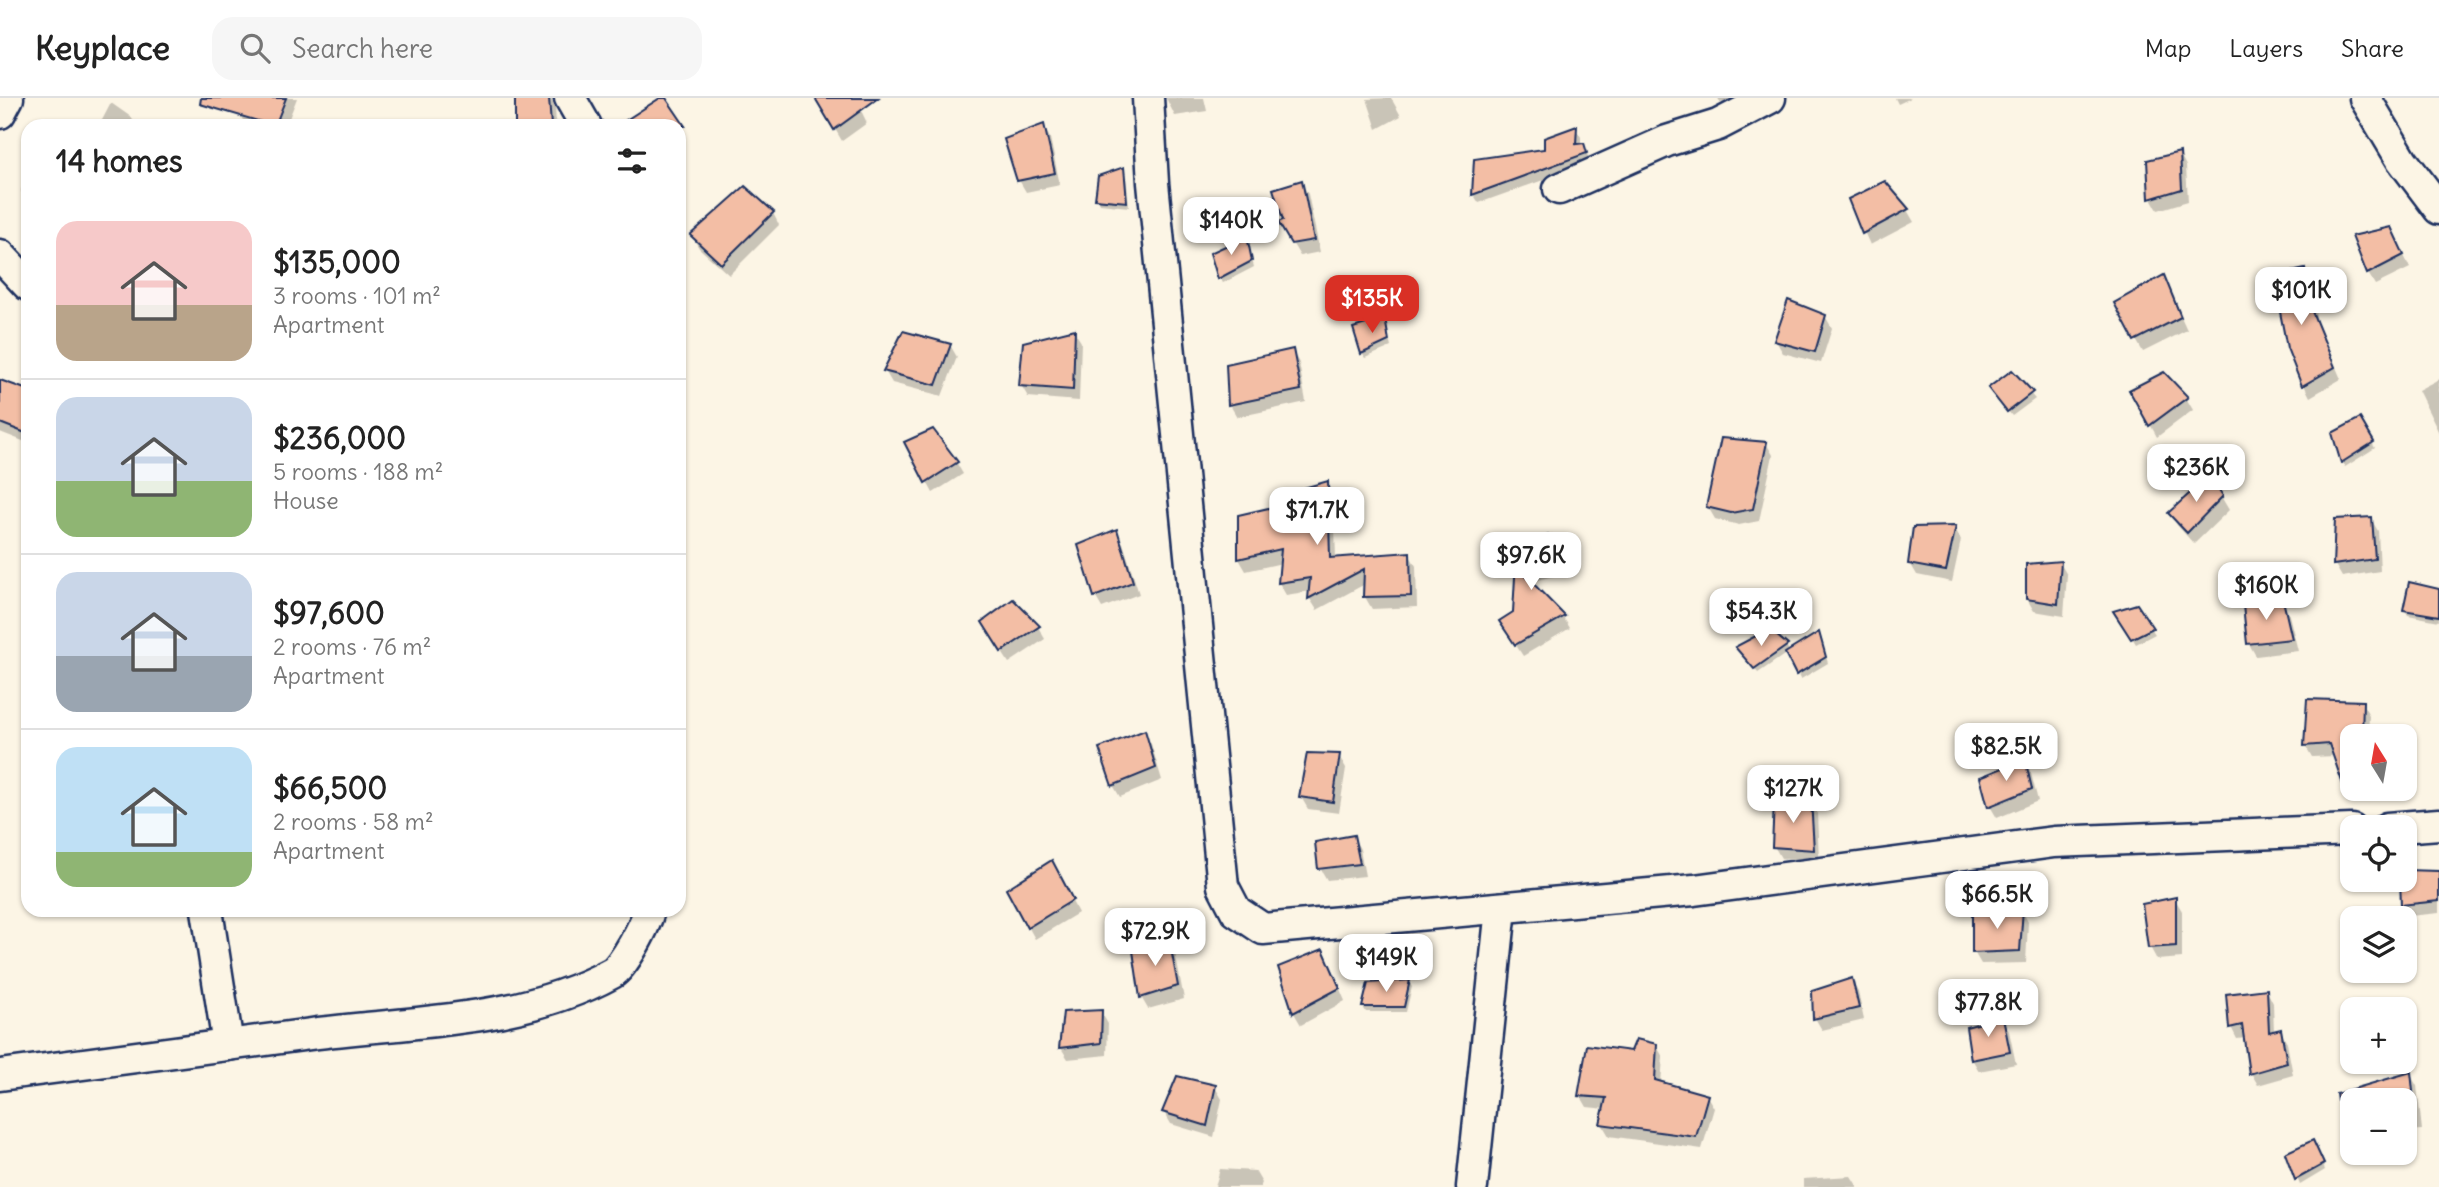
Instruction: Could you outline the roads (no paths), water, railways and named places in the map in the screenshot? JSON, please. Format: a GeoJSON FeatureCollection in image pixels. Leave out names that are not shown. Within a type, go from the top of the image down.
{"type":"FeatureCollection","features":[{"type":"Feature","properties":{"kind":"street"},"geometry":{"type":"LineString","coordinates":[[0,113],[8,98]]}},
{"type":"Feature","properties":{"kind":"street"},"geometry":{"type":"LineString","coordinates":[[569,98],[582,119]]}},
{"type":"Feature","properties":{"kind":"street"},"geometry":{"type":"LineString","coordinates":[[1148,98],[1153,183],[1223,886],[1236,911],[1264,929],[1694,890],[2054,842],[2340,830]]}},
{"type":"Feature","properties":{"kind":"street"},"geometry":{"type":"LineString","coordinates":[[1559,189],[1667,142],[1718,125],[1770,98]]}},
{"type":"Feature","properties":{"kind":"street"},"geometry":{"type":"LineString","coordinates":[[2365,98],[2402,160],[2439,209]]}},
{"type":"Feature","properties":{"kind":"street"},"geometry":{"type":"LineString","coordinates":[[0,255],[21,278]]}},
{"type":"Feature","properties":{"kind":"street"},"geometry":{"type":"LineString","coordinates":[[2417,826],[2439,824]]}},
{"type":"Feature","properties":{"kind":"street"},"geometry":{"type":"LineString","coordinates":[[1472,1187],[1501,908]]}},
{"type":"Feature","properties":{"kind":"street"},"geometry":{"type":"LineString","coordinates":[[208,917],[228,1045]]}},
{"type":"Feature","properties":{"kind":"street"},"geometry":{"type":"LineString","coordinates":[[0,1075],[473,1017],[560,996],[615,971],[646,925],[648,917]]}}]}
